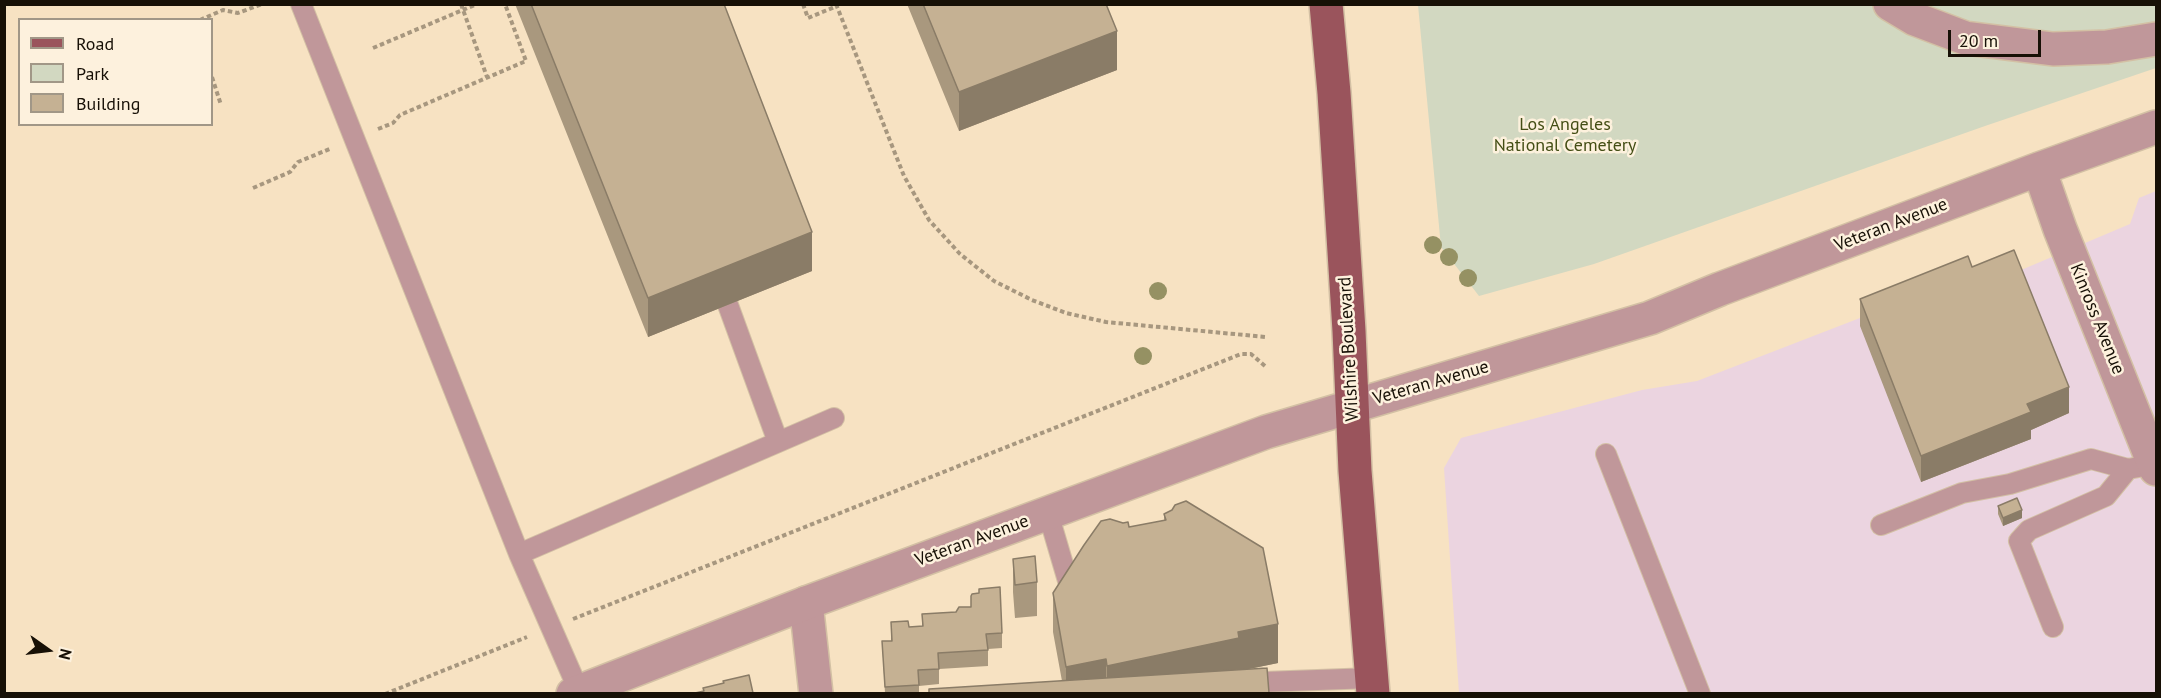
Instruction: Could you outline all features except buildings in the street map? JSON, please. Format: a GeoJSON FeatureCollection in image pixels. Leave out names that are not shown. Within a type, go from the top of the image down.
{"type":"FeatureCollection","features":[{"type":"Feature","properties":{"kind":"main road","name":"Wilshire Boulevard"},"geometry":{"type":"LineString","coordinates":[[1326,4],[1349,331],[1351,406],[1372,686]]}},
{"type":"Feature","properties":{"kind":"street"},"geometry":{"type":"LineString","coordinates":[[1890,4],[1915,19],[1965,38],[2053,49],[2107,47],[2157,39]]}},
{"type":"Feature","properties":{"kind":"street","name":"Veteran Avenue"},"geometry":{"type":"LineString","coordinates":[[576,692],[806,603],[1266,432],[1650,318],[1720,289],[2157,127]]}},
{"type":"Feature","properties":{"kind":"street","name":"Kinross Avenue"},"geometry":{"type":"LineString","coordinates":[[2039,169],[2149,466]]}},
{"type":"Feature","properties":{"kind":"street"},"geometry":{"type":"LineString","coordinates":[[806,603],[816,693]]}},
{"type":"Feature","properties":{"kind":"lane"},"geometry":{"type":"LineString","coordinates":[[301,4],[576,692]]}},
{"type":"Feature","properties":{"kind":"lane"},"geometry":{"type":"LineString","coordinates":[[728,304],[778,442]]}},
{"type":"Feature","properties":{"kind":"lane"},"geometry":{"type":"LineString","coordinates":[[519,554],[834,418]]}},
{"type":"Feature","properties":{"kind":"lane"},"geometry":{"type":"LineString","coordinates":[[1606,454],[1700,693]]}},
{"type":"Feature","properties":{"kind":"lane"},"geometry":{"type":"LineString","coordinates":[[1881,525],[1962,494],[2010,484],[2091,459],[2149,466]]}},
{"type":"Feature","properties":{"kind":"lane"},"geometry":{"type":"LineString","coordinates":[[2053,627],[2019,541],[2029,530],[2106,496],[2149,466]]}},
{"type":"Feature","properties":{"kind":"lane"},"geometry":{"type":"LineString","coordinates":[[1048,513],[1074,600]]}},
{"type":"Feature","properties":{"kind":"lane"},"geometry":{"type":"LineString","coordinates":[[1218,693],[1263,682],[1372,686]]}},
{"type":"Feature","properties":{"kind":"path"},"geometry":{"type":"LineString","coordinates":[[205,18],[223,10],[238,13],[262,4]]}},
{"type":"Feature","properties":{"kind":"path"},"geometry":{"type":"LineString","coordinates":[[461,4],[487,77]]}},
{"type":"Feature","properties":{"kind":"path"},"geometry":{"type":"LineString","coordinates":[[373,48],[477,4]]}},
{"type":"Feature","properties":{"kind":"path"},"geometry":{"type":"LineString","coordinates":[[253,188],[290,172],[298,162],[393,123],[400,116],[526,61],[505,4]]}},
{"type":"Feature","properties":{"kind":"path"},"geometry":{"type":"LineString","coordinates":[[802,4],[808,18],[836,5],[904,176],[929,220],[960,254],[994,281],[1066,313],[1106,322],[1266,337]]}},
{"type":"Feature","properties":{"kind":"path"},"geometry":{"type":"LineString","coordinates":[[213,79],[221,105]]}},
{"type":"Feature","properties":{"kind":"path"},"geometry":{"type":"LineString","coordinates":[[573,619],[1240,354],[1251,354],[1265,366]]}},
{"type":"Feature","properties":{"kind":"path"},"geometry":{"type":"LineString","coordinates":[[385,693],[518,640]]}},
{"type":"Feature","properties":{"kind":"shaded area"},"geometry":{"type":"Polygon","coordinates":[[[2156,191],[2156,693],[1459,693],[1444,468],[1461,438],[1642,390],[1697,381],[1997,265],[2014,273],[2130,224],[2139,198],[2156,191]]]}},
{"type":"Feature","properties":{"kind":"green space","name":"Los Angeles National Cemetery"},"geometry":{"type":"Polygon","coordinates":[[[1418,5],[2156,5],[2156,68],[1594,264],[1479,296],[1441,247],[1418,5]]]}}]}
